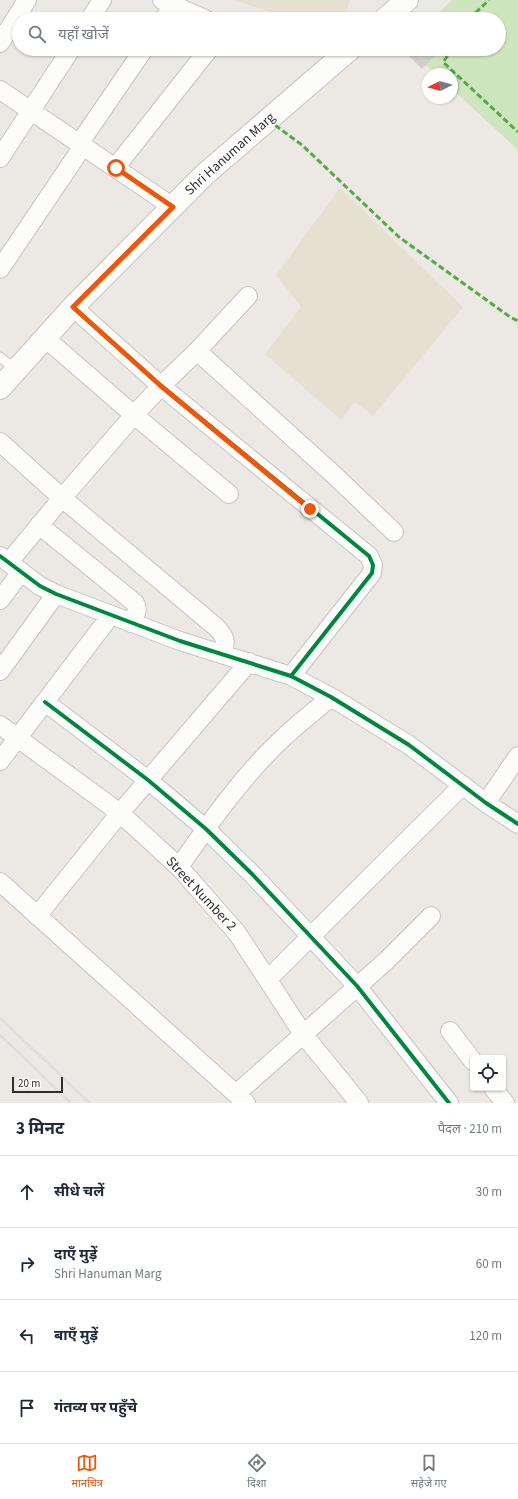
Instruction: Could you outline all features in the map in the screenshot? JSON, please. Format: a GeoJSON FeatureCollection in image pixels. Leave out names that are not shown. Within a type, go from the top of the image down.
{"type":"FeatureCollection","features":[{"type":"Feature","properties":{"kind":"street"},"geometry":{"type":"LineString","coordinates":[[19,12],[27,0]]}},
{"type":"Feature","properties":{"kind":"street"},"geometry":{"type":"LineString","coordinates":[[94,12],[102,0]]}},
{"type":"Feature","properties":{"kind":"street"},"geometry":{"type":"LineString","coordinates":[[393,12],[407,0]]}},
{"type":"Feature","properties":{"kind":"street"},"geometry":{"type":"LineString","coordinates":[[167,8],[181,12]]}},
{"type":"Feature","properties":{"kind":"street"},"geometry":{"type":"LineString","coordinates":[[0,42],[12,23]]}},
{"type":"Feature","properties":{"kind":"street"},"geometry":{"type":"LineString","coordinates":[[0,158],[65,56]]}},
{"type":"Feature","properties":{"kind":"street"},"geometry":{"type":"LineString","coordinates":[[0,269],[139,56]]}},
{"type":"Feature","properties":{"kind":"street"},"geometry":{"type":"LineString","coordinates":[[116,168],[204,56]]}},
{"type":"Feature","properties":{"kind":"street","name":"Shri Hanuman Marg"},"geometry":{"type":"LineString","coordinates":[[0,388],[73,307],[203,176],[342,56]]}},
{"type":"Feature","properties":{"kind":"street"},"geometry":{"type":"LineString","coordinates":[[0,90],[173,207]]}},
{"type":"Feature","properties":{"kind":"street"},"geometry":{"type":"LineString","coordinates":[[0,600],[10,563],[39,525],[134,415],[197,351],[248,296]]}},
{"type":"Feature","properties":{"kind":"street"},"geometry":{"type":"LineString","coordinates":[[73,307],[161,386],[369,556],[373,565],[372,573],[291,676]]}},
{"type":"Feature","properties":{"kind":"street"},"geometry":{"type":"LineString","coordinates":[[45,338],[134,415],[230,494]]}},
{"type":"Feature","properties":{"kind":"street"},"geometry":{"type":"LineString","coordinates":[[197,351],[333,474],[394,532]]}},
{"type":"Feature","properties":{"kind":"street"},"geometry":{"type":"LineString","coordinates":[[0,442],[62,498],[216,627],[224,635],[225,643],[223,654]]}},
{"type":"Feature","properties":{"kind":"street"},"geometry":{"type":"LineString","coordinates":[[39,525],[136,603],[137,611],[131,623]]}},
{"type":"Feature","properties":{"kind":"street"},"geometry":{"type":"LineString","coordinates":[[10,563],[40,586],[56,594],[131,623],[291,676],[331,697],[409,745],[486,803],[518,824]]}},
{"type":"Feature","properties":{"kind":"street"},"geometry":{"type":"LineString","coordinates":[[0,671],[56,594]]}},
{"type":"Feature","properties":{"kind":"street"},"geometry":{"type":"LineString","coordinates":[[0,761],[111,615]]}},
{"type":"Feature","properties":{"kind":"street"},"geometry":{"type":"LineString","coordinates":[[37,916],[120,812],[249,662]]}},
{"type":"Feature","properties":{"kind":"street"},"geometry":{"type":"LineString","coordinates":[[179,867],[220,809],[253,769],[285,736],[331,697]]}},
{"type":"Feature","properties":{"kind":"street"},"geometry":{"type":"LineString","coordinates":[[45,702],[148,780],[206,829],[253,874],[357,986],[449,1103]]}},
{"type":"Feature","properties":{"kind":"street","name":"Street Number 2"},"geometry":{"type":"LineString","coordinates":[[0,725],[120,812],[179,867],[237,933],[303,1034],[359,1103]]}},
{"type":"Feature","properties":{"kind":"street"},"geometry":{"type":"LineString","coordinates":[[486,803],[518,756]]}},
{"type":"Feature","properties":{"kind":"street"},"geometry":{"type":"LineString","coordinates":[[268,979],[463,785]]}},
{"type":"Feature","properties":{"kind":"street"},"geometry":{"type":"LineString","coordinates":[[0,882],[241,1099],[303,1034],[386,961],[431,916]]}},
{"type":"Feature","properties":{"kind":"street"},"geometry":{"type":"LineString","coordinates":[[450,1031],[470,1057]]}},
{"type":"Feature","properties":{"kind":"street"},"geometry":{"type":"LineString","coordinates":[[495,1091],[505,1103]]}},
{"type":"Feature","properties":{"kind":"lane"},"geometry":{"type":"LineString","coordinates":[[0,357],[17,370]]}},
{"type":"Feature","properties":{"kind":"shaded area"},"geometry":{"type":"Polygon","coordinates":[[[234,0],[350,0],[346,12],[269,12],[234,0]]]}},
{"type":"Feature","properties":{"kind":"shaded area"},"geometry":{"type":"Polygon","coordinates":[[[340,188],[463,307],[373,416],[355,402],[341,420],[265,354],[301,307],[276,275],[340,188]]]}},
{"type":"Feature","properties":{"kind":"green space"},"geometry":{"type":"Polygon","coordinates":[[[452,0],[518,0],[518,150],[458,95],[458,68],[430,68],[417,56],[506,56],[506,12],[439,12],[452,0]]]}},
{"type":"Feature","properties":{"kind":"building"},"geometry":{"type":"Polygon","coordinates":[[[409,56],[434,56],[422,69],[409,56]]]}},
{"type":"Feature","properties":{"kind":"railway"},"geometry":{"type":"LineString","coordinates":[[0,1018],[90,1103]]}},
{"type":"Feature","properties":{"kind":"railway"},"geometry":{"type":"LineString","coordinates":[[0,1035],[71,1103]]}},
{"type":"Feature","properties":{"kind":"marked path"},"geometry":{"type":"LineString","coordinates":[[476,12],[489,0]]}},
{"type":"Feature","properties":{"kind":"marked path"},"geometry":{"type":"LineString","coordinates":[[448,56],[443,62],[518,132]]}},
{"type":"Feature","properties":{"kind":"marked path"},"geometry":{"type":"LineString","coordinates":[[268,120],[302,145],[399,237],[510,317],[518,321]]}},
{"type":"Feature","properties":{"kind":"cycle path"},"geometry":{"type":"LineString","coordinates":[[73,307],[161,386],[369,556],[373,565],[372,573],[291,676]]}},
{"type":"Feature","properties":{"kind":"cycle path"},"geometry":{"type":"LineString","coordinates":[[0,556],[40,586],[56,594],[180,641],[291,676],[331,697],[409,745],[486,803],[518,824]]}},
{"type":"Feature","properties":{"kind":"cycle path"},"geometry":{"type":"LineString","coordinates":[[45,702],[148,780],[206,829],[253,875],[357,986],[449,1103]]}},
{"type":"Feature","properties":{"kind":"route"},"geometry":{"type":"LineString","coordinates":[[116,168],[173,207],[73,307],[161,386],[310,509]]}}]}
